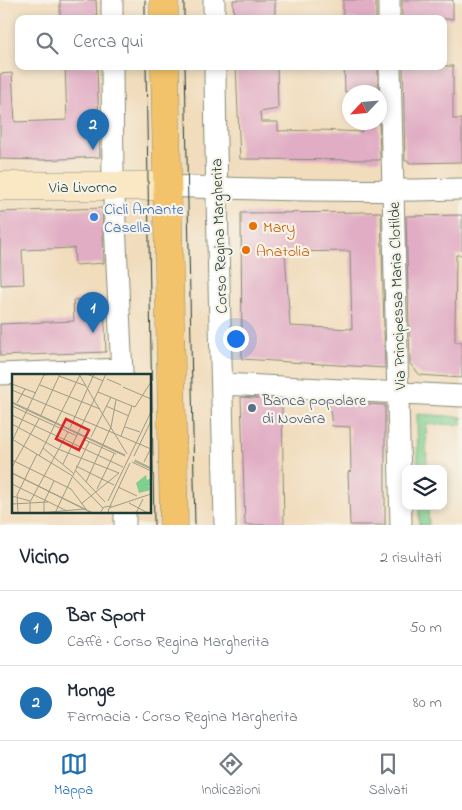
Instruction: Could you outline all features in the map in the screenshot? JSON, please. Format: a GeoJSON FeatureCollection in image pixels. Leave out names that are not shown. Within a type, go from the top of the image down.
{"type":"FeatureCollection","features":[{"type":"Feature","properties":{"kind":"main road"},"geometry":{"type":"LineString","coordinates":[[164,0],[164,15]]}},
{"type":"Feature","properties":{"kind":"main road"},"geometry":{"type":"LineString","coordinates":[[165,70],[174,525]]}},
{"type":"Feature","properties":{"kind":"street"},"geometry":{"type":"LineString","coordinates":[[112,0],[112,15]]}},
{"type":"Feature","properties":{"kind":"street"},"geometry":{"type":"LineString","coordinates":[[214,0],[214,15]]}},
{"type":"Feature","properties":{"kind":"street"},"geometry":{"type":"LineString","coordinates":[[389,0],[389,15]]}},
{"type":"Feature","properties":{"kind":"street"},"geometry":{"type":"LineString","coordinates":[[0,374],[122,372],[113,186],[112,70]]}},
{"type":"Feature","properties":{"kind":"street","name":"Corso Regina Margherita"},"geometry":{"type":"LineString","coordinates":[[215,70],[216,189],[225,525]]}},
{"type":"Feature","properties":{"kind":"street","name":"Via Principessa Maria Clotilde"},"geometry":{"type":"LineString","coordinates":[[390,70],[401,525]]}},
{"type":"Feature","properties":{"kind":"street","name":"Via Livorno"},"geometry":{"type":"LineString","coordinates":[[0,186],[167,186]]}},
{"type":"Feature","properties":{"kind":"street"},"geometry":{"type":"LineString","coordinates":[[167,186],[216,189],[393,191],[462,189]]}},
{"type":"Feature","properties":{"kind":"street"},"geometry":{"type":"LineString","coordinates":[[222,384],[462,396]]}},
{"type":"Feature","properties":{"kind":"street"},"geometry":{"type":"LineString","coordinates":[[125,512],[125,525]]}},
{"type":"Feature","properties":{"kind":"green space"},"geometry":{"type":"Polygon","coordinates":[[[417,414],[462,417],[462,425],[426,424],[427,465],[418,465],[417,414]]]}},
{"type":"Feature","properties":{"kind":"green space"},"geometry":{"type":"Polygon","coordinates":[[[419,510],[428,510],[429,525],[419,525],[419,510]]]}},
{"type":"Feature","properties":{"kind":"building"},"geometry":{"type":"Polygon","coordinates":[[[60,0],[96,0],[97,15],[60,15],[60,0]]]}},
{"type":"Feature","properties":{"kind":"building"},"geometry":{"type":"Polygon","coordinates":[[[233,0],[275,0],[275,15],[234,15],[233,0]]]}},
{"type":"Feature","properties":{"kind":"building"},"geometry":{"type":"Polygon","coordinates":[[[343,0],[376,0],[376,15],[343,15],[343,0]]]}},
{"type":"Feature","properties":{"kind":"building"},"geometry":{"type":"Polygon","coordinates":[[[402,0],[453,0],[453,19],[447,19],[447,15],[402,15],[402,0]]]}},
{"type":"Feature","properties":{"kind":"building"},"geometry":{"type":"Polygon","coordinates":[[[447,66],[453,66],[453,119],[462,119],[462,162],[409,163],[409,161],[405,161],[403,70],[447,70],[447,66]]]}},
{"type":"Feature","properties":{"kind":"building"},"geometry":{"type":"Polygon","coordinates":[[[65,70],[97,70],[100,157],[43,160],[0,159],[0,74],[12,73],[15,122],[67,120],[65,70]]]}},
{"type":"Feature","properties":{"kind":"building"},"geometry":{"type":"Polygon","coordinates":[[[236,70],[277,70],[278,109],[260,112],[261,122],[278,122],[278,131],[362,132],[362,130],[379,130],[380,160],[240,159],[236,70]]]}},
{"type":"Feature","properties":{"kind":"building"},"geometry":{"type":"Polygon","coordinates":[[[344,70],[378,70],[378,85],[345,85],[344,70]]]}},
{"type":"Feature","properties":{"kind":"building"},"geometry":{"type":"Polygon","coordinates":[[[102,208],[104,263],[75,265],[74,248],[22,250],[24,284],[1,285],[0,212],[102,208]]]}},
{"type":"Feature","properties":{"kind":"building"},"geometry":{"type":"Polygon","coordinates":[[[381,212],[385,368],[242,359],[241,213],[381,212]],[[350,251],[285,252],[290,326],[352,329],[350,251]]]}},
{"type":"Feature","properties":{"kind":"building"},"geometry":{"type":"Polygon","coordinates":[[[462,215],[462,255],[456,255],[455,342],[462,342],[462,378],[420,375],[410,364],[406,216],[462,215]]]}},
{"type":"Feature","properties":{"kind":"building"},"geometry":{"type":"Polygon","coordinates":[[[104,299],[106,352],[0,356],[0,324],[74,321],[73,300],[104,299]]]}},
{"type":"Feature","properties":{"kind":"building"},"geometry":{"type":"Polygon","coordinates":[[[241,397],[282,400],[284,525],[245,525],[241,397]]]}},
{"type":"Feature","properties":{"kind":"building"},"geometry":{"type":"Polygon","coordinates":[[[329,402],[385,405],[385,525],[350,525],[348,472],[351,471],[350,427],[332,426],[329,402]]]}},
{"type":"Feature","properties":{"kind":"tram line"},"geometry":{"type":"LineString","coordinates":[[145,0],[145,15]]}},
{"type":"Feature","properties":{"kind":"tram line"},"geometry":{"type":"LineString","coordinates":[[184,0],[184,15]]}},
{"type":"Feature","properties":{"kind":"tram line"},"geometry":{"type":"LineString","coordinates":[[146,70],[154,525]]}},
{"type":"Feature","properties":{"kind":"tram line"},"geometry":{"type":"LineString","coordinates":[[185,70],[195,525]]}},
{"type":"Feature","properties":{"kind":"place","name":"Monge"},"geometry":{"type":"Point","coordinates":[93,150]}},
{"type":"Feature","properties":{"kind":"place","name":"Cicli Amante Casella"},"geometry":{"type":"Point","coordinates":[94,217]}},
{"type":"Feature","properties":{"kind":"place","name":"Mary"},"geometry":{"type":"Point","coordinates":[253,226]}},
{"type":"Feature","properties":{"kind":"place","name":"Anatolia"},"geometry":{"type":"Point","coordinates":[246,250]}},
{"type":"Feature","properties":{"kind":"place","name":"Bar Sport"},"geometry":{"type":"Point","coordinates":[93,333]}},
{"type":"Feature","properties":{"kind":"place","name":"Banca popolare di Novara"},"geometry":{"type":"Point","coordinates":[252,408]}}]}
